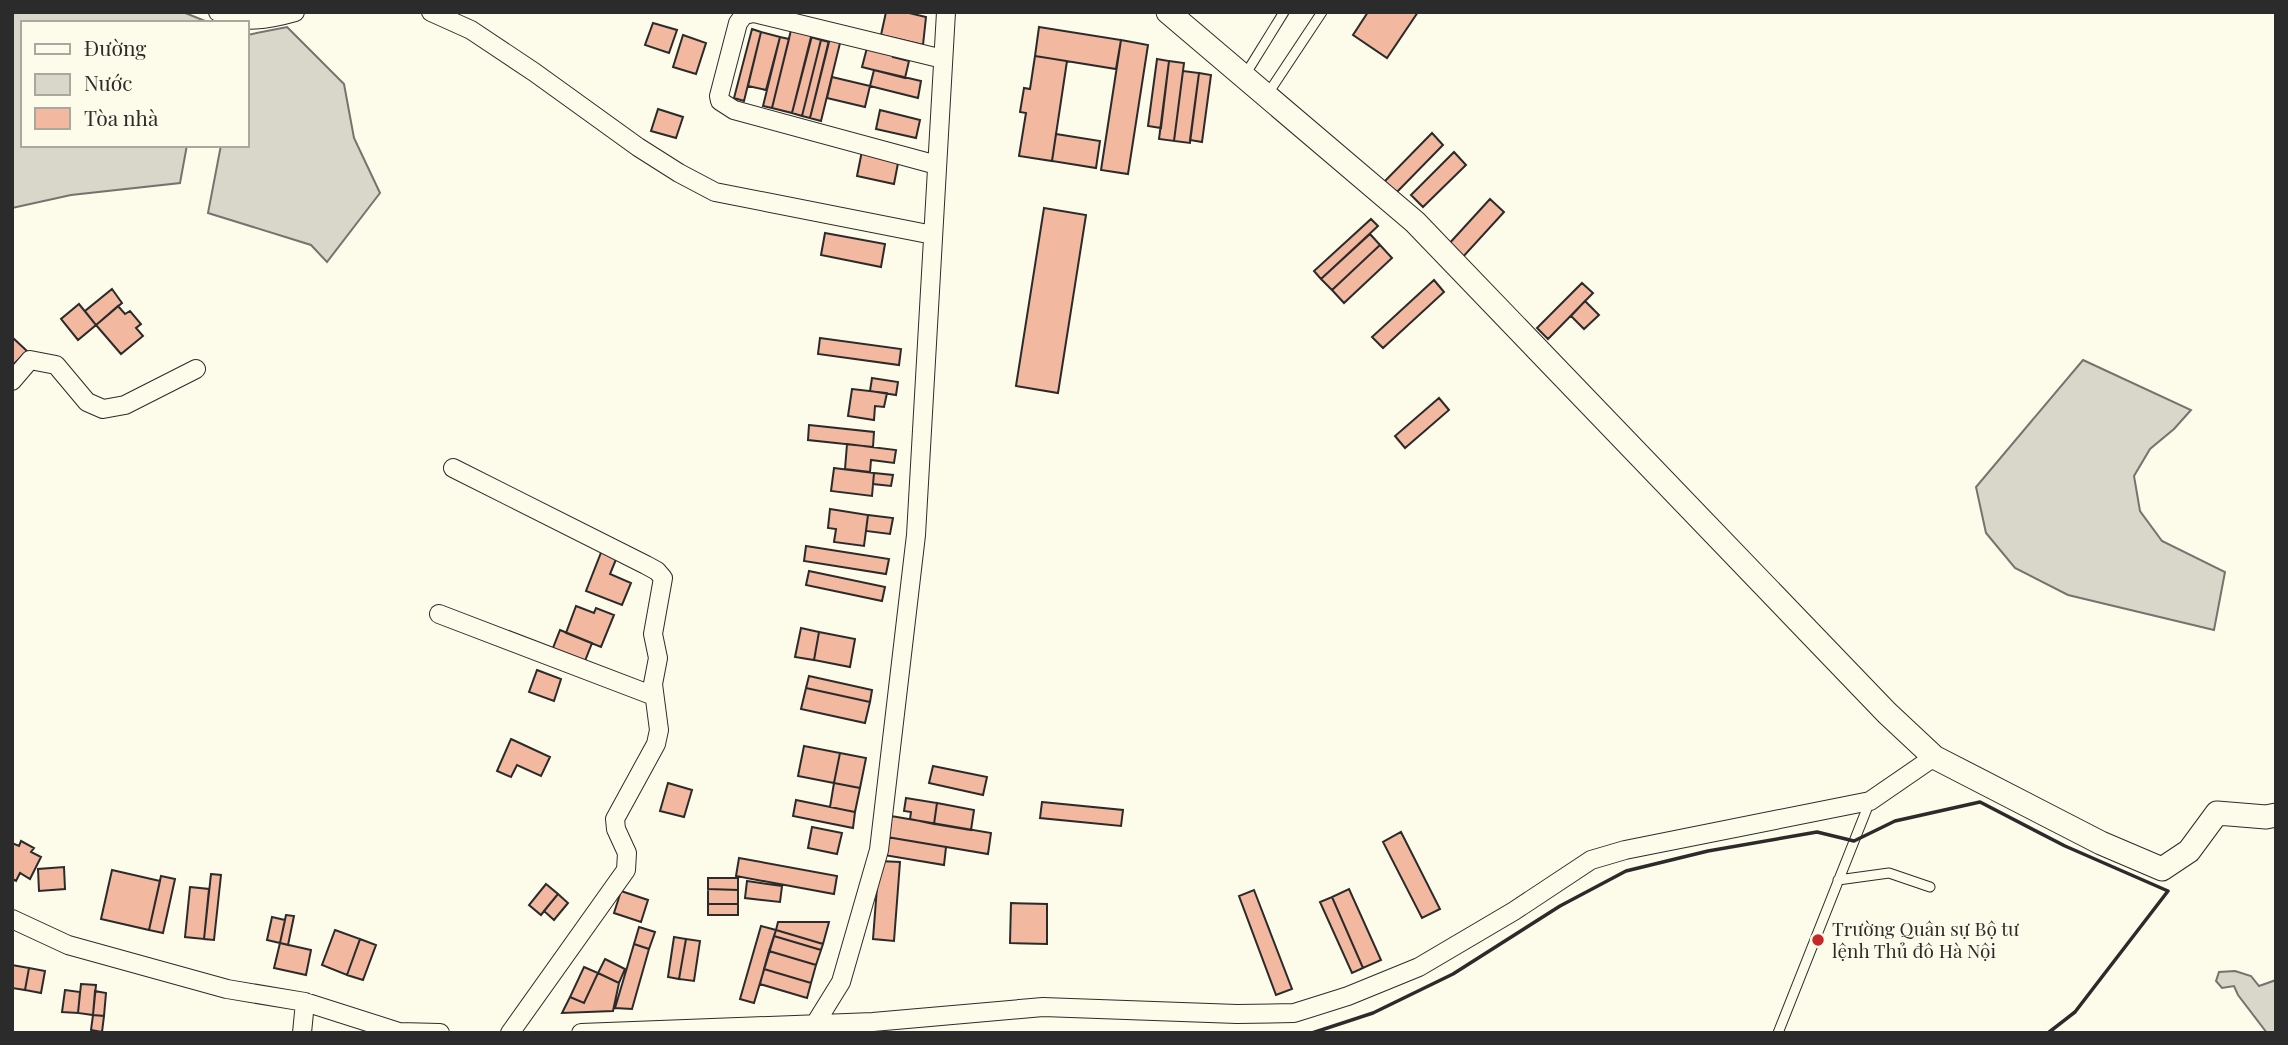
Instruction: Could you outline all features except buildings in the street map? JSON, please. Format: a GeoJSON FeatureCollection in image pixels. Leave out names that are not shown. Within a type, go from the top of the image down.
{"type":"FeatureCollection","features":[{"type":"Feature","properties":{"kind":"street"},"geometry":{"type":"LineString","coordinates":[[218,12],[230,19],[295,12]]}},
{"type":"Feature","properties":{"kind":"street"},"geometry":{"type":"LineString","coordinates":[[431,12],[471,30],[638,147],[715,192],[933,235]]}},
{"type":"Feature","properties":{"kind":"street"},"geometry":{"type":"LineString","coordinates":[[815,1028],[841,982],[879,850],[916,535],[946,12]]}},
{"type":"Feature","properties":{"kind":"street"},"geometry":{"type":"LineString","coordinates":[[1168,12],[1415,222],[1887,712],[1934,757],[2101,843],[2162,869],[2189,851],[2217,813],[2266,817],[2276,815]]}},
{"type":"Feature","properties":{"kind":"street"},"geometry":{"type":"LineString","coordinates":[[937,165],[734,110],[720,101],[719,96],[738,23],[744,15],[754,13],[943,59]]}},
{"type":"Feature","properties":{"kind":"street"},"geometry":{"type":"LineString","coordinates":[[12,381],[30,360],[56,365],[87,402],[103,409],[125,405],[196,369]]}},
{"type":"Feature","properties":{"kind":"street"},"geometry":{"type":"LineString","coordinates":[[453,468],[657,571],[663,578],[653,634],[658,658],[653,684],[659,730],[656,744],[615,819],[616,829],[627,853],[626,870],[510,1033]]}},
{"type":"Feature","properties":{"kind":"street"},"geometry":{"type":"LineString","coordinates":[[439,614],[654,696]]}},
{"type":"Feature","properties":{"kind":"street"},"geometry":{"type":"LineString","coordinates":[[581,1033],[815,1028],[1043,1007],[1237,1014],[1294,1013],[1348,996],[1419,967],[1514,911],[1591,860],[1625,850],[1870,801],[1934,757]]}},
{"type":"Feature","properties":{"kind":"street"},"geometry":{"type":"LineString","coordinates":[[12,919],[68,945],[227,989],[306,1002],[399,1032],[440,1033]]}},
{"type":"Feature","properties":{"kind":"street"},"geometry":{"type":"LineString","coordinates":[[302,1033],[306,1002]]}},
{"type":"Feature","properties":{"kind":"lane"},"geometry":{"type":"LineString","coordinates":[[1244,76],[1284,12]]}},
{"type":"Feature","properties":{"kind":"lane"},"geometry":{"type":"LineString","coordinates":[[1267,94],[1322,12]]}},
{"type":"Feature","properties":{"kind":"lane"},"geometry":{"type":"LineString","coordinates":[[1778,1033],[1870,801]]}},
{"type":"Feature","properties":{"kind":"lane"},"geometry":{"type":"LineString","coordinates":[[1838,880],[1889,873],[1930,887]]}},
{"type":"Feature","properties":{"kind":"water"},"geometry":{"type":"Polygon","coordinates":[[[12,12],[183,12],[205,21],[21,21],[21,147],[187,147],[180,183],[71,195],[12,208],[12,12]]]}},
{"type":"Feature","properties":{"kind":"water"},"geometry":{"type":"Polygon","coordinates":[[[287,27],[344,84],[354,138],[380,193],[327,262],[311,245],[208,213],[221,147],[248,147],[248,35],[287,27]]]}},
{"type":"Feature","properties":{"kind":"water"},"geometry":{"type":"Polygon","coordinates":[[[2083,360],[2191,410],[2150,449],[2134,476],[2140,511],[2162,541],[2225,572],[2214,630],[2068,595],[2015,568],[1986,533],[1976,487],[2083,360]]]}},
{"type":"Feature","properties":{"kind":"water"},"geometry":{"type":"Polygon","coordinates":[[[2235,971],[2251,976],[2259,986],[2276,980],[2276,1033],[2267,1033],[2234,986],[2222,988],[2216,981],[2219,972],[2235,971]]]}},
{"type":"Feature","properties":{"kind":"wall"},"geometry":{"type":"LineString","coordinates":[[1312,1033],[1373,1013],[1453,974],[1560,906],[1626,871],[1708,851],[1817,832],[1854,841],[1895,821],[1980,802],[2065,846],[2168,891],[2075,1012],[2048,1033]]}},
{"type":"Feature","properties":{"kind":"place","name":"Trường Quân sự Bộ tư lệnh Thủ đô Hà Nội"},"geometry":{"type":"Point","coordinates":[1818,940]}}]}
